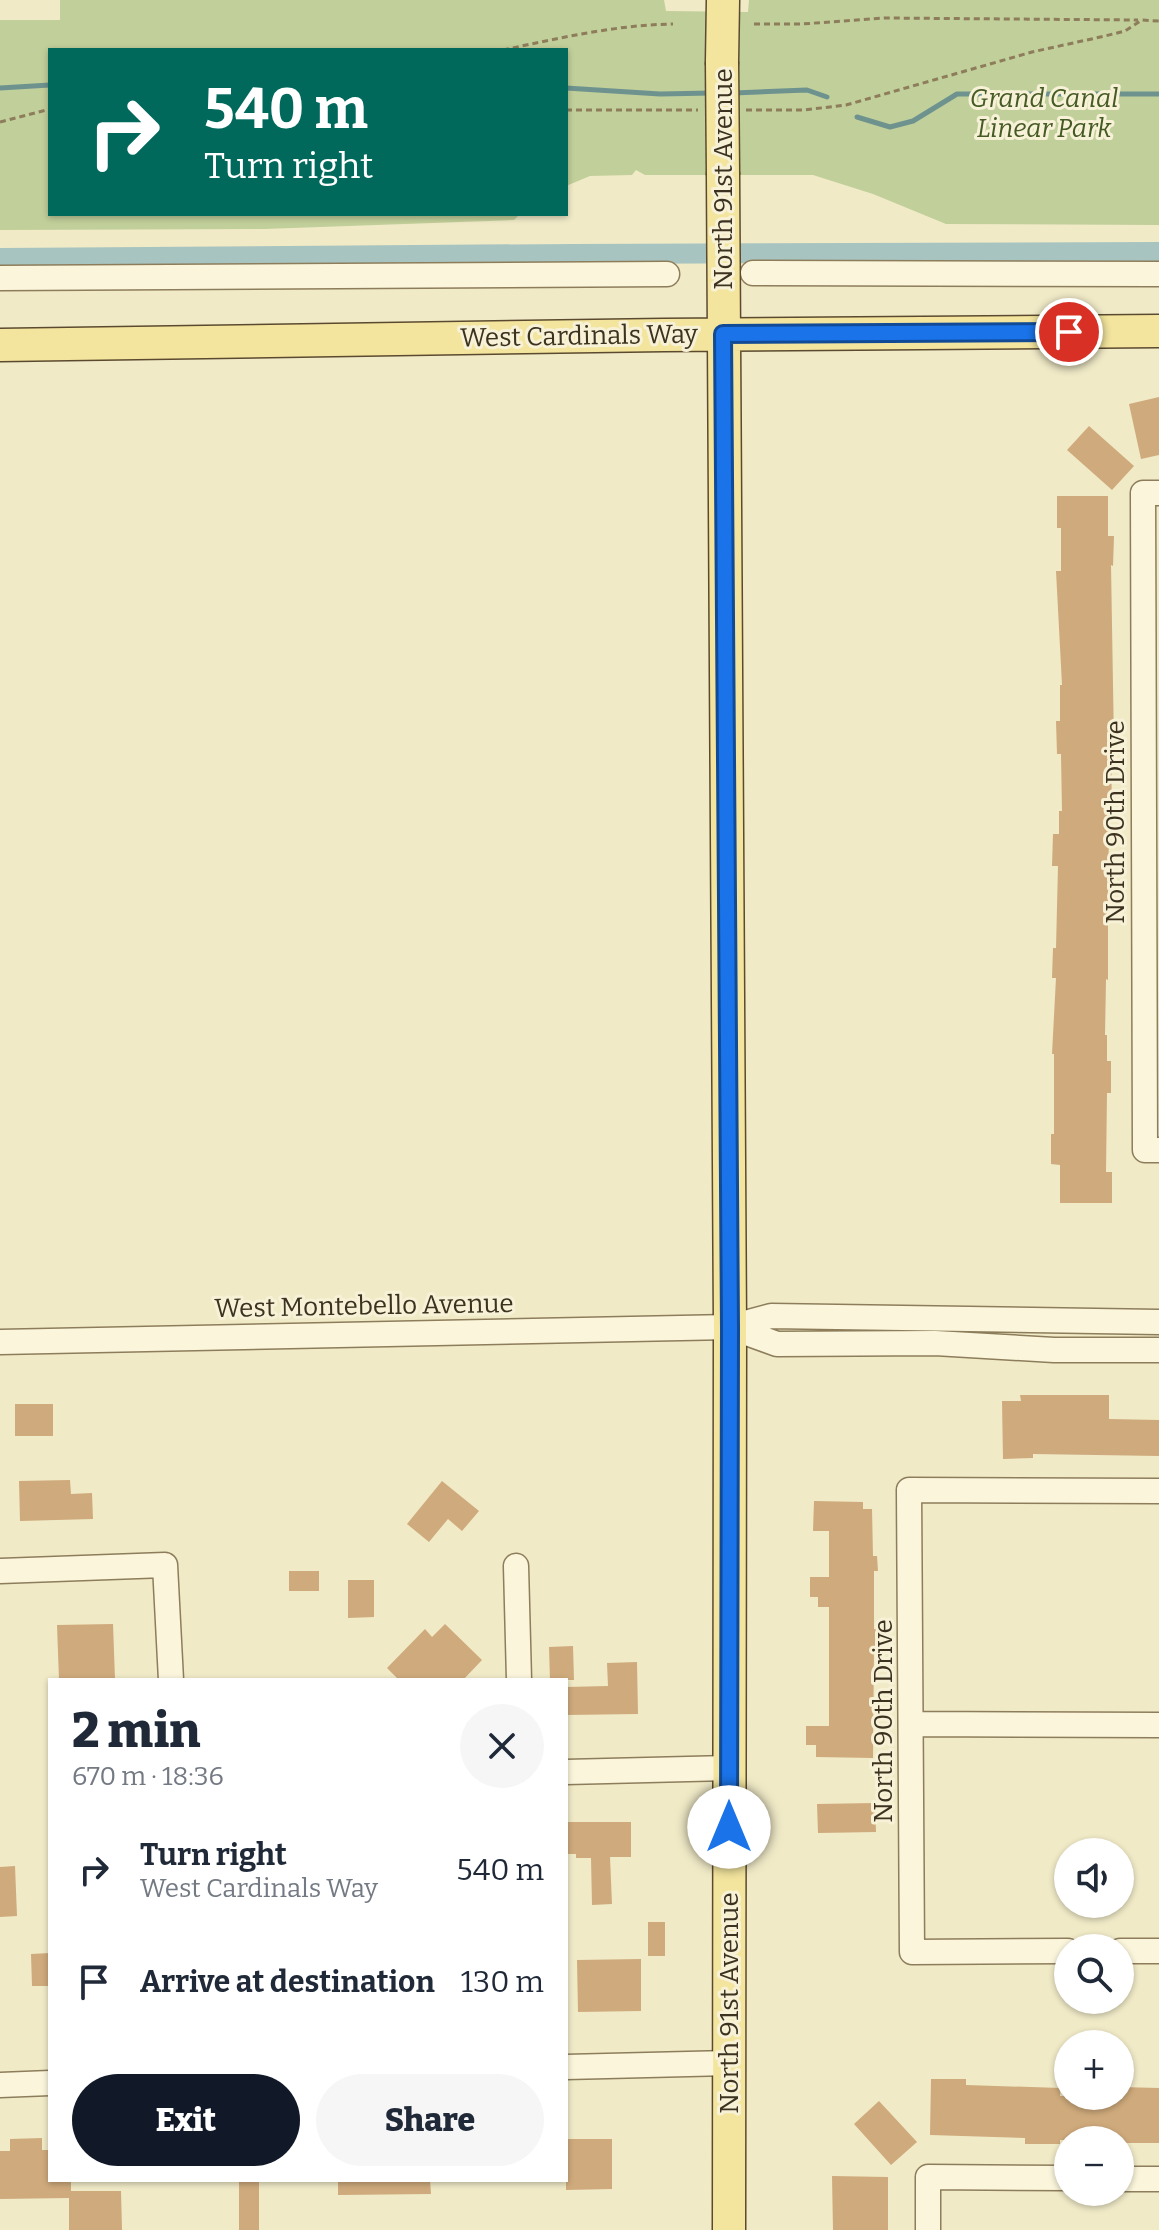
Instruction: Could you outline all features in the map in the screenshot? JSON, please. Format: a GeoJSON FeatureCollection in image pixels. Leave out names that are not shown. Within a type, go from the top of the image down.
{"type":"FeatureCollection","features":[{"type":"Feature","properties":{"kind":"main road","name":"North 91st Avenue"},"geometry":{"type":"LineString","coordinates":[[723,0],[723,239],[737,272],[723,334],[730,1327],[729,2230]]}},
{"type":"Feature","properties":{"kind":"main road","name":"West Cardinals Way"},"geometry":{"type":"LineString","coordinates":[[0,345],[1159,331]]}},
{"type":"Feature","properties":{"kind":"street"},"geometry":{"type":"LineString","coordinates":[[737,272],[1159,274]]}},
{"type":"Feature","properties":{"kind":"street"},"geometry":{"type":"LineString","coordinates":[[0,278],[667,274]]}},
{"type":"Feature","properties":{"kind":"street","name":"North 90th Drive"},"geometry":{"type":"LineString","coordinates":[[1151,493],[1152,1150]]}},
{"type":"Feature","properties":{"kind":"street","name":"West Montebello Avenue"},"geometry":{"type":"LineString","coordinates":[[0,1342],[730,1327],[771,1316],[1159,1322]]}},
{"type":"Feature","properties":{"kind":"street","name":"West Montebello Avenue"},"geometry":{"type":"LineString","coordinates":[[730,1327],[777,1344],[935,1343],[1054,1350],[1159,1350]]}},
{"type":"Feature","properties":{"kind":"street","name":"North 90th Drive"},"geometry":{"type":"LineString","coordinates":[[1054,1951],[912,1952],[909,1490],[1159,1491]]}},
{"type":"Feature","properties":{"kind":"street"},"geometry":{"type":"LineString","coordinates":[[0,1571],[165,1565],[171,1678]]}},
{"type":"Feature","properties":{"kind":"street"},"geometry":{"type":"LineString","coordinates":[[516,1566],[519,1678]]}},
{"type":"Feature","properties":{"kind":"street"},"geometry":{"type":"LineString","coordinates":[[911,1724],[1159,1725]]}},
{"type":"Feature","properties":{"kind":"street"},"geometry":{"type":"LineString","coordinates":[[568,1772],[729,1768]]}},
{"type":"Feature","properties":{"kind":"street"},"geometry":{"type":"LineString","coordinates":[[1134,1951],[1159,1951]]}},
{"type":"Feature","properties":{"kind":"street"},"geometry":{"type":"LineString","coordinates":[[568,2067],[729,2063]]}},
{"type":"Feature","properties":{"kind":"street"},"geometry":{"type":"LineString","coordinates":[[0,2085],[48,2083]]}},
{"type":"Feature","properties":{"kind":"street"},"geometry":{"type":"LineString","coordinates":[[928,2230],[928,2177],[1054,2178]]}},
{"type":"Feature","properties":{"kind":"street"},"geometry":{"type":"LineString","coordinates":[[1134,2179],[1159,2179]]}},
{"type":"Feature","properties":{"kind":"path"},"geometry":{"type":"LineString","coordinates":[[754,24],[884,18],[1159,21]]}},
{"type":"Feature","properties":{"kind":"path"},"geometry":{"type":"LineString","coordinates":[[744,110],[804,110],[846,105],[1032,52],[1125,31],[1142,20]]}},
{"type":"Feature","properties":{"kind":"path"},"geometry":{"type":"LineString","coordinates":[[513,48],[639,24],[673,24]]}},
{"type":"Feature","properties":{"kind":"path"},"geometry":{"type":"LineString","coordinates":[[0,122],[48,110]]}},
{"type":"Feature","properties":{"kind":"path"},"geometry":{"type":"LineString","coordinates":[[568,110],[700,110]]}},
{"type":"Feature","properties":{"kind":"green space","name":"Grand Canal Linear Park"},"geometry":{"type":"Polygon","coordinates":[[[60,0],[664,0],[666,11],[748,12],[749,0],[1159,0],[1159,225],[946,224],[873,194],[813,175],[645,175],[636,170],[632,175],[590,176],[568,185],[568,48],[48,48],[48,216],[518,216],[514,220],[264,229],[0,230],[0,20],[60,20],[60,0]]]}},
{"type":"Feature","properties":{"kind":"building"},"geometry":{"type":"Polygon","coordinates":[[[1159,397],[1159,455],[1141,459],[1129,404],[1159,397]]]}},
{"type":"Feature","properties":{"kind":"building"},"geometry":{"type":"Polygon","coordinates":[[[1089,426],[1134,466],[1112,490],[1067,450],[1089,426]]]}},
{"type":"Feature","properties":{"kind":"building"},"geometry":{"type":"Polygon","coordinates":[[[1057,496],[1108,496],[1108,536],[1114,536],[1111,565],[1114,745],[1111,745],[1112,817],[1105,1035],[1107,1061],[1111,1061],[1111,1093],[1107,1093],[1106,1172],[1112,1172],[1112,1203],[1060,1203],[1060,1165],[1051,1164],[1056,978],[1052,978],[1058,866],[1052,866],[1053,834],[1059,834],[1059,811],[1062,811],[1061,754],[1057,754],[1056,721],[1060,721],[1062,685],[1056,571],[1061,571],[1061,528],[1057,528],[1057,496]]]}},
{"type":"Feature","properties":{"kind":"building"},"geometry":{"type":"Polygon","coordinates":[[[1020,1395],[1109,1395],[1109,1419],[1159,1420],[1159,1456],[1033,1454],[1033,1458],[1003,1459],[1002,1401],[1021,1401],[1020,1395]]]}},
{"type":"Feature","properties":{"kind":"building"},"geometry":{"type":"Polygon","coordinates":[[[15,1404],[53,1404],[53,1436],[15,1436],[15,1404]]]}},
{"type":"Feature","properties":{"kind":"building"},"geometry":{"type":"Polygon","coordinates":[[[70,1480],[71,1494],[92,1493],[93,1519],[20,1521],[19,1481],[70,1480]]]}},
{"type":"Feature","properties":{"kind":"building"},"geometry":{"type":"Polygon","coordinates":[[[442,1481],[479,1511],[462,1531],[448,1519],[429,1542],[407,1524],[442,1481]]]}},
{"type":"Feature","properties":{"kind":"building"},"geometry":{"type":"Polygon","coordinates":[[[814,1501],[863,1502],[863,1509],[872,1509],[873,1556],[877,1556],[878,1571],[874,1571],[874,1629],[878,1629],[878,1646],[874,1646],[873,1758],[816,1757],[816,1745],[806,1745],[806,1726],[829,1726],[829,1607],[818,1607],[818,1597],[810,1597],[810,1577],[829,1577],[829,1531],[813,1531],[814,1501]]]}},
{"type":"Feature","properties":{"kind":"building"},"geometry":{"type":"Polygon","coordinates":[[[289,1571],[319,1571],[319,1591],[289,1591],[289,1571]]]}},
{"type":"Feature","properties":{"kind":"building"},"geometry":{"type":"Polygon","coordinates":[[[348,1580],[374,1580],[374,1617],[348,1618],[348,1580]]]}},
{"type":"Feature","properties":{"kind":"building"},"geometry":{"type":"Polygon","coordinates":[[[113,1624],[115,1678],[59,1678],[57,1625],[113,1624]]]}},
{"type":"Feature","properties":{"kind":"building"},"geometry":{"type":"Polygon","coordinates":[[[445,1624],[482,1660],[465,1678],[397,1678],[387,1668],[425,1629],[432,1637],[445,1624]]]}},
{"type":"Feature","properties":{"kind":"building"},"geometry":{"type":"Polygon","coordinates":[[[573,1646],[574,1680],[550,1678],[549,1647],[573,1646]]]}},
{"type":"Feature","properties":{"kind":"building"},"geometry":{"type":"Polygon","coordinates":[[[637,1662],[638,1714],[568,1715],[568,1687],[608,1686],[607,1663],[637,1662]]]}},
{"type":"Feature","properties":{"kind":"building"},"geometry":{"type":"Polygon","coordinates":[[[875,1803],[876,1832],[818,1833],[817,1804],[875,1803]]]}},
{"type":"Feature","properties":{"kind":"building"},"geometry":{"type":"Polygon","coordinates":[[[568,1822],[631,1822],[631,1857],[610,1857],[612,1904],[592,1905],[591,1858],[576,1858],[576,1854],[568,1854],[568,1822]]]}},
{"type":"Feature","properties":{"kind":"building"},"geometry":{"type":"Polygon","coordinates":[[[15,1866],[17,1916],[0,1917],[0,1867],[15,1866]]]}},
{"type":"Feature","properties":{"kind":"building"},"geometry":{"type":"Polygon","coordinates":[[[648,1922],[665,1922],[665,1956],[648,1956],[648,1922]]]}},
{"type":"Feature","properties":{"kind":"building"},"geometry":{"type":"Polygon","coordinates":[[[48,1953],[48,1986],[32,1986],[31,1954],[48,1953]]]}},
{"type":"Feature","properties":{"kind":"building"},"geometry":{"type":"Polygon","coordinates":[[[641,1959],[641,2011],[578,2012],[577,1960],[641,1959]]]}},
{"type":"Feature","properties":{"kind":"building"},"geometry":{"type":"Polygon","coordinates":[[[931,2079],[966,2079],[966,2085],[1054,2088],[1054,2110],[1134,2110],[1134,2087],[1159,2088],[1159,2143],[1134,2143],[1134,2126],[1054,2126],[1054,2144],[1025,2144],[1025,2138],[930,2135],[931,2079]]]}},
{"type":"Feature","properties":{"kind":"building"},"geometry":{"type":"Polygon","coordinates":[[[879,2101],[917,2142],[891,2165],[854,2124],[879,2101]]]}},
{"type":"Feature","properties":{"kind":"building"},"geometry":{"type":"Polygon","coordinates":[[[42,2138],[42,2150],[48,2150],[48,2182],[71,2182],[71,2191],[121,2191],[122,2230],[69,2230],[69,2198],[0,2199],[0,2151],[10,2151],[10,2139],[42,2138]]]}},
{"type":"Feature","properties":{"kind":"building"},"geometry":{"type":"Polygon","coordinates":[[[568,2139],[612,2139],[612,2189],[566,2190],[568,2139]]]}},
{"type":"Feature","properties":{"kind":"building"},"geometry":{"type":"Polygon","coordinates":[[[832,2176],[888,2177],[888,2230],[833,2230],[832,2176]]]}},
{"type":"Feature","properties":{"kind":"building"},"geometry":{"type":"Polygon","coordinates":[[[239,2182],[259,2182],[259,2230],[239,2230],[239,2182]]]}},
{"type":"Feature","properties":{"kind":"building"},"geometry":{"type":"Polygon","coordinates":[[[338,2182],[430,2182],[431,2194],[338,2195],[338,2182]]]}},
{"type":"Feature","properties":{"kind":"waterway"},"geometry":{"type":"LineString","coordinates":[[0,88],[48,85]]}},
{"type":"Feature","properties":{"kind":"waterway"},"geometry":{"type":"LineString","coordinates":[[568,88],[660,94],[712,93]]}},
{"type":"Feature","properties":{"kind":"waterway"},"geometry":{"type":"LineString","coordinates":[[734,93],[807,90],[827,97]]}},
{"type":"Feature","properties":{"kind":"waterway"},"geometry":{"type":"LineString","coordinates":[[857,117],[890,127],[913,121],[957,94],[1159,94]]}},
{"type":"Feature","properties":{"kind":"waterway"},"geometry":{"type":"LineString","coordinates":[[0,258],[1159,252]]}},
{"type":"Feature","properties":{"kind":"route"},"geometry":{"type":"LineString","coordinates":[[729,1827],[730,1327],[723,334],[1069,332]]}}]}
